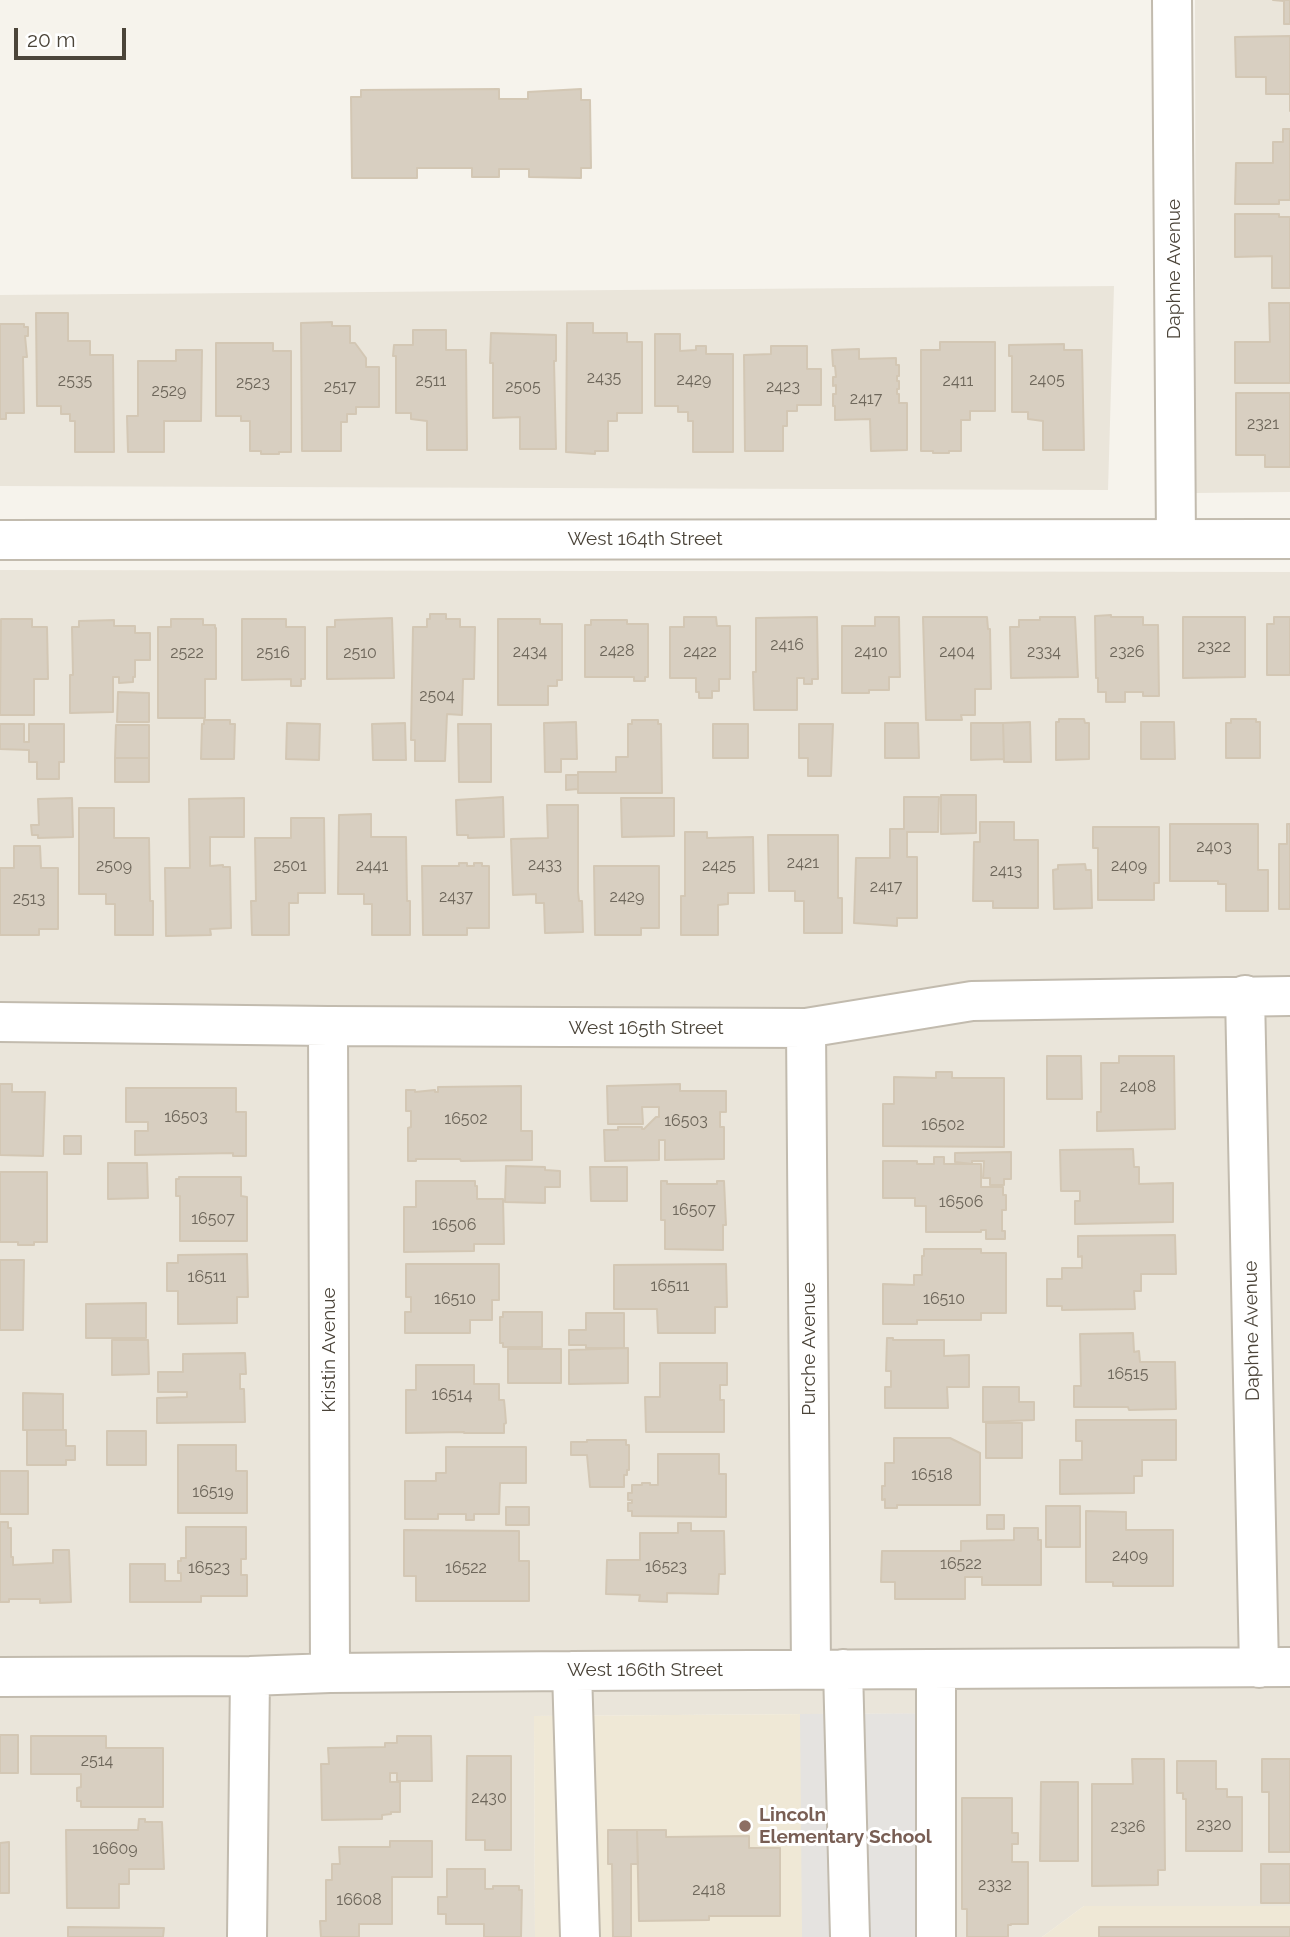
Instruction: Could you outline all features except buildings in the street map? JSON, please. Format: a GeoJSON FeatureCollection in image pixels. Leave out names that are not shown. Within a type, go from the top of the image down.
{"type":"FeatureCollection","features":[{"type":"Feature","properties":{"kind":"street","name":"Daphne Avenue"},"geometry":{"type":"LineString","coordinates":[[1172,0],[1176,539]]}},
{"type":"Feature","properties":{"kind":"street","name":"West 164th Street"},"geometry":{"type":"LineString","coordinates":[[0,540],[1290,538]]}},
{"type":"Feature","properties":{"kind":"street","name":"Daphne Avenue"},"geometry":{"type":"LineString","coordinates":[[1245,995],[1275,1667]]}},
{"type":"Feature","properties":{"kind":"street","name":"West 165th Street"},"geometry":{"type":"LineString","coordinates":[[0,1022],[806,1028],[972,1001],[1290,996]]}},
{"type":"Feature","properties":{"kind":"street","name":"Kristin Avenue"},"geometry":{"type":"LineString","coordinates":[[328,1026],[330,1673]]}},
{"type":"Feature","properties":{"kind":"street","name":"Purche Avenue"},"geometry":{"type":"LineString","coordinates":[[806,1028],[827,1669],[850,1937]]}},
{"type":"Feature","properties":{"kind":"street","name":"West 166th Street"},"geometry":{"type":"LineString","coordinates":[[0,1677],[1275,1667]]}},
{"type":"Feature","properties":{"kind":"street"},"geometry":{"type":"LineString","coordinates":[[936,1669],[936,1937]]}},
{"type":"Feature","properties":{"kind":"street"},"geometry":{"type":"LineString","coordinates":[[572,1671],[580,1937]]}},
{"type":"Feature","properties":{"kind":"street"},"geometry":{"type":"LineString","coordinates":[[247,1937],[250,1676]]}},
{"type":"Feature","properties":{"kind":"shaded area"},"geometry":{"type":"Polygon","coordinates":[[[1195,0],[1290,0],[1290,492],[1196,493],[1195,0]]]}},
{"type":"Feature","properties":{"kind":"shaded area"},"geometry":{"type":"Polygon","coordinates":[[[1114,286],[1108,490],[0,486],[0,295],[1114,286]]]}},
{"type":"Feature","properties":{"kind":"shaded area"},"geometry":{"type":"Polygon","coordinates":[[[0,570],[1290,572],[1290,1906],[1084,1906],[1042,1937],[955,1937],[957,1713],[534,1716],[535,1937],[0,1937],[0,570]]]}},
{"type":"Feature","properties":{"kind":"shaded area","name":"Lincoln Elementary School"},"geometry":{"type":"Polygon","coordinates":[[[957,1713],[955,1937],[535,1937],[534,1716],[957,1713]]]}},
{"type":"Feature","properties":{"kind":"shaded area"},"geometry":{"type":"Polygon","coordinates":[[[957,1713],[955,1937],[802,1937],[800,1714],[957,1713]]]}},
{"type":"Feature","properties":{"kind":"shaded area"},"geometry":{"type":"Polygon","coordinates":[[[1084,1906],[1290,1906],[1290,1937],[1042,1937],[1084,1906]]]}},
{"type":"Feature","properties":{"kind":"place","name":"Lincoln Elementary School"},"geometry":{"type":"Point","coordinates":[745,1826]}}]}
